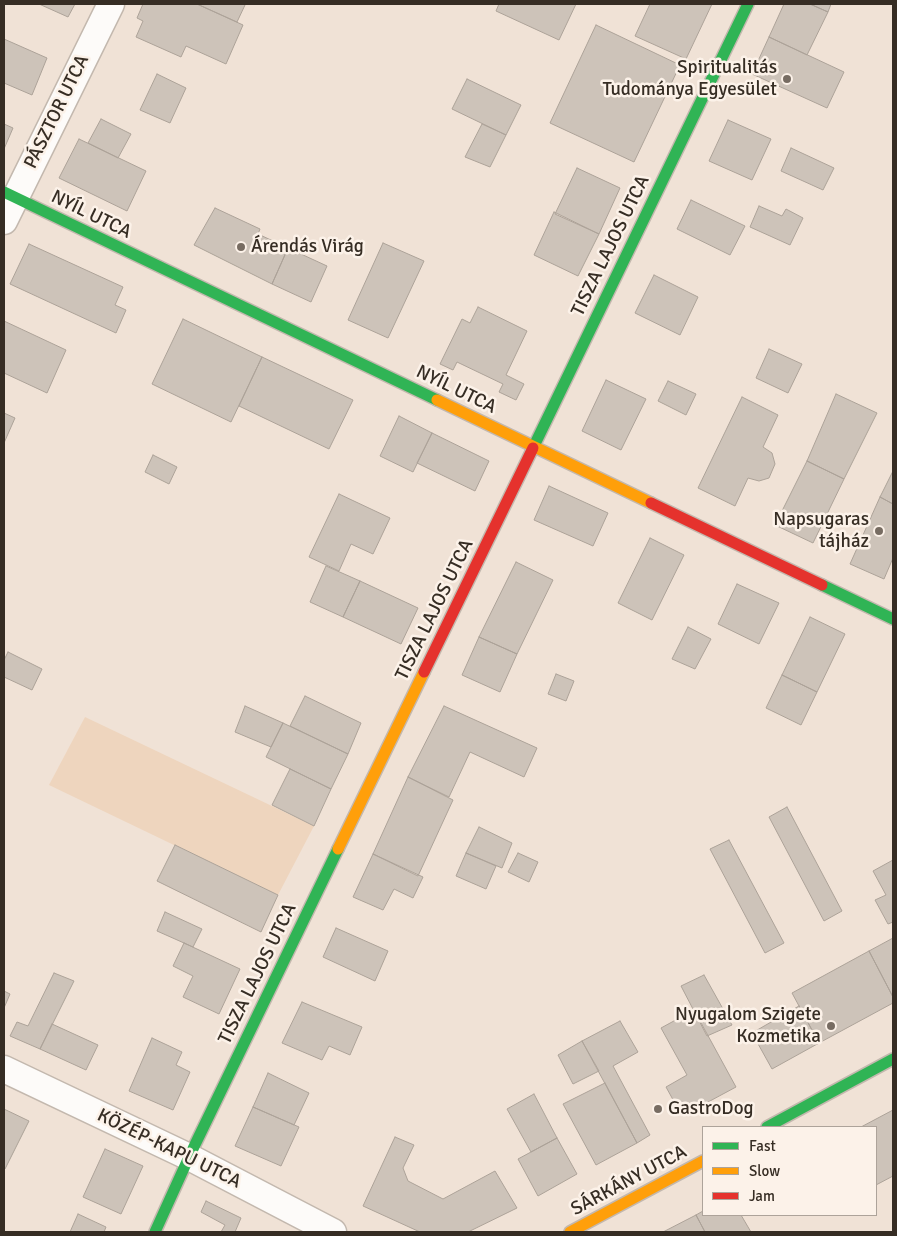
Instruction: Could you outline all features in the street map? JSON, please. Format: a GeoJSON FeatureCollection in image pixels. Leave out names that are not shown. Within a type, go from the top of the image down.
{"type":"FeatureCollection","features":[{"type":"Feature","properties":{"kind":"street","name":"PÁSZTOR UTCA"},"geometry":{"type":"LineString","coordinates":[[4,221],[9,195],[111,4]]}},
{"type":"Feature","properties":{"kind":"street","name":"TISZA LAJOS UTCA"},"geometry":{"type":"LineString","coordinates":[[155,1232],[189,1157],[748,4]]}},
{"type":"Feature","properties":{"kind":"street","name":"NYÍL UTCA"},"geometry":{"type":"LineString","coordinates":[[9,195],[893,619]]}},
{"type":"Feature","properties":{"kind":"street"},"geometry":{"type":"LineString","coordinates":[[769,1126],[893,1059]]}},
{"type":"Feature","properties":{"kind":"street","name":"KÖZÉP-KAPU UTCA"},"geometry":{"type":"LineString","coordinates":[[4,1069],[189,1157],[333,1232]]}},
{"type":"Feature","properties":{"kind":"street","name":"SÁRKÁNY UTCA"},"geometry":{"type":"LineString","coordinates":[[570,1232],[702,1162]]}},
{"type":"Feature","properties":{"kind":"shaded area"},"geometry":{"type":"Polygon","coordinates":[[[85,717],[314,826],[278,895],[49,785],[85,717]]]}},
{"type":"Feature","properties":{"kind":"building"},"geometry":{"type":"Polygon","coordinates":[[[39,4],[75,4],[68,17],[39,4]]]}},
{"type":"Feature","properties":{"kind":"building"},"geometry":{"type":"Polygon","coordinates":[[[143,4],[197,4],[243,25],[226,64],[186,46],[181,57],[136,37],[143,21],[137,18],[143,4]]]}},
{"type":"Feature","properties":{"kind":"building"},"geometry":{"type":"Polygon","coordinates":[[[197,4],[243,4],[245,5],[237,22],[197,4]]]}},
{"type":"Feature","properties":{"kind":"building"},"geometry":{"type":"Polygon","coordinates":[[[499,4],[576,4],[559,40],[496,11],[499,4]]]}},
{"type":"Feature","properties":{"kind":"building"},"geometry":{"type":"Polygon","coordinates":[[[650,4],[712,4],[686,59],[635,36],[650,4]]]}},
{"type":"Feature","properties":{"kind":"building"},"geometry":{"type":"Polygon","coordinates":[[[784,4],[810,4],[828,12],[807,55],[769,37],[784,4]]]}},
{"type":"Feature","properties":{"kind":"building"},"geometry":{"type":"Polygon","coordinates":[[[810,4],[831,4],[828,12],[810,4]]]}},
{"type":"Feature","properties":{"kind":"building"},"geometry":{"type":"Polygon","coordinates":[[[596,25],[680,65],[634,162],[550,123],[596,25]]]}},
{"type":"Feature","properties":{"kind":"building"},"geometry":{"type":"Polygon","coordinates":[[[769,37],[844,72],[827,108],[752,74],[769,37]]]}},
{"type":"Feature","properties":{"kind":"building"},"geometry":{"type":"Polygon","coordinates":[[[4,39],[47,58],[32,95],[4,83],[4,39]]]}},
{"type":"Feature","properties":{"kind":"building"},"geometry":{"type":"Polygon","coordinates":[[[157,74],[186,88],[170,123],[140,110],[157,74]]]}},
{"type":"Feature","properties":{"kind":"building"},"geometry":{"type":"Polygon","coordinates":[[[467,79],[521,105],[506,135],[452,109],[467,79]]]}},
{"type":"Feature","properties":{"kind":"building"},"geometry":{"type":"Polygon","coordinates":[[[101,119],[131,134],[118,158],[88,143],[101,119]]]}},
{"type":"Feature","properties":{"kind":"building"},"geometry":{"type":"Polygon","coordinates":[[[728,120],[771,139],[752,180],[709,161],[728,120]]]}},
{"type":"Feature","properties":{"kind":"building"},"geometry":{"type":"Polygon","coordinates":[[[4,124],[13,128],[4,149],[4,124]]]}},
{"type":"Feature","properties":{"kind":"building"},"geometry":{"type":"Polygon","coordinates":[[[482,124],[506,135],[490,167],[465,157],[482,124]]]}},
{"type":"Feature","properties":{"kind":"building"},"geometry":{"type":"Polygon","coordinates":[[[79,139],[146,171],[127,211],[59,178],[79,139]]]}},
{"type":"Feature","properties":{"kind":"building"},"geometry":{"type":"Polygon","coordinates":[[[791,148],[834,168],[823,190],[781,171],[791,148]]]}},
{"type":"Feature","properties":{"kind":"building"},"geometry":{"type":"Polygon","coordinates":[[[577,168],[620,188],[599,234],[555,214],[577,168]]]}},
{"type":"Feature","properties":{"kind":"building"},"geometry":{"type":"Polygon","coordinates":[[[691,200],[745,226],[730,255],[677,229],[691,200]]]}},
{"type":"Feature","properties":{"kind":"building"},"geometry":{"type":"Polygon","coordinates":[[[759,206],[782,216],[786,209],[803,218],[790,245],[750,227],[759,206]]]}},
{"type":"Feature","properties":{"kind":"building","name":"Árendás Virág"},"geometry":{"type":"Polygon","coordinates":[[[215,208],[260,229],[258,234],[288,248],[272,284],[194,245],[215,208]]]}},
{"type":"Feature","properties":{"kind":"building"},"geometry":{"type":"Polygon","coordinates":[[[554,212],[599,234],[578,276],[534,255],[554,212]]]}},
{"type":"Feature","properties":{"kind":"building"},"geometry":{"type":"Polygon","coordinates":[[[383,243],[424,261],[388,338],[348,320],[383,243]]]}},
{"type":"Feature","properties":{"kind":"building"},"geometry":{"type":"Polygon","coordinates":[[[29,244],[123,287],[115,305],[126,310],[116,333],[10,284],[29,244]]]}},
{"type":"Feature","properties":{"kind":"building"},"geometry":{"type":"Polygon","coordinates":[[[288,248],[327,266],[311,302],[272,284],[288,248]]]}},
{"type":"Feature","properties":{"kind":"building"},"geometry":{"type":"Polygon","coordinates":[[[654,275],[698,297],[680,335],[635,313],[654,275]]]}},
{"type":"Feature","properties":{"kind":"building"},"geometry":{"type":"Polygon","coordinates":[[[478,307],[527,331],[506,375],[524,384],[516,400],[499,392],[503,384],[457,362],[453,370],[440,364],[462,319],[470,323],[478,307]]]}},
{"type":"Feature","properties":{"kind":"building"},"geometry":{"type":"Polygon","coordinates":[[[183,319],[262,357],[231,422],[152,384],[183,319]]]}},
{"type":"Feature","properties":{"kind":"building"},"geometry":{"type":"Polygon","coordinates":[[[4,321],[66,350],[47,393],[4,373],[4,321]]]}},
{"type":"Feature","properties":{"kind":"building"},"geometry":{"type":"Polygon","coordinates":[[[769,349],[802,364],[788,393],[756,378],[769,349]]]}},
{"type":"Feature","properties":{"kind":"building"},"geometry":{"type":"Polygon","coordinates":[[[262,357],[353,400],[329,449],[239,406],[262,357]]]}},
{"type":"Feature","properties":{"kind":"building"},"geometry":{"type":"Polygon","coordinates":[[[606,380],[646,399],[621,450],[582,431],[606,380]]]}},
{"type":"Feature","properties":{"kind":"building"},"geometry":{"type":"Polygon","coordinates":[[[668,381],[696,394],[686,415],[658,401],[668,381]]]}},
{"type":"Feature","properties":{"kind":"building"},"geometry":{"type":"Polygon","coordinates":[[[836,394],[877,413],[844,479],[807,461],[836,394]]]}},
{"type":"Feature","properties":{"kind":"building"},"geometry":{"type":"Polygon","coordinates":[[[742,397],[778,415],[763,447],[772,453],[775,464],[769,478],[759,481],[748,478],[735,506],[698,488],[742,397]]]}},
{"type":"Feature","properties":{"kind":"building"},"geometry":{"type":"Polygon","coordinates":[[[4,413],[15,418],[4,443],[4,413]]]}},
{"type":"Feature","properties":{"kind":"building"},"geometry":{"type":"Polygon","coordinates":[[[399,416],[432,433],[413,472],[380,456],[399,416]]]}},
{"type":"Feature","properties":{"kind":"building"},"geometry":{"type":"Polygon","coordinates":[[[432,433],[489,461],[475,491],[417,463],[432,433]]]}},
{"type":"Feature","properties":{"kind":"building"},"geometry":{"type":"Polygon","coordinates":[[[153,455],[177,467],[169,484],[145,472],[153,455]]]}},
{"type":"Feature","properties":{"kind":"building"},"geometry":{"type":"Polygon","coordinates":[[[807,461],[844,479],[813,543],[775,525],[807,461]]]}},
{"type":"Feature","properties":{"kind":"building"},"geometry":{"type":"Polygon","coordinates":[[[893,471],[893,504],[880,497],[893,471]]]}},
{"type":"Feature","properties":{"kind":"building"},"geometry":{"type":"Polygon","coordinates":[[[549,486],[608,513],[593,546],[534,520],[549,486]]]}},
{"type":"Feature","properties":{"kind":"building"},"geometry":{"type":"Polygon","coordinates":[[[339,494],[390,518],[373,554],[351,544],[339,571],[309,557],[339,494]]]}},
{"type":"Feature","properties":{"kind":"building","name":"Napsugaras tájház"},"geometry":{"type":"Polygon","coordinates":[[[880,497],[893,504],[893,558],[884,579],[850,564],[880,497]]]}},
{"type":"Feature","properties":{"kind":"building"},"geometry":{"type":"Polygon","coordinates":[[[650,538],[684,555],[652,620],[618,603],[650,538]]]}},
{"type":"Feature","properties":{"kind":"building"},"geometry":{"type":"Polygon","coordinates":[[[516,562],[553,580],[517,654],[479,637],[516,562]]]}},
{"type":"Feature","properties":{"kind":"building"},"geometry":{"type":"Polygon","coordinates":[[[326,566],[360,581],[343,617],[310,602],[326,566]]]}},
{"type":"Feature","properties":{"kind":"building"},"geometry":{"type":"Polygon","coordinates":[[[360,581],[418,608],[401,644],[343,617],[360,581]]]}},
{"type":"Feature","properties":{"kind":"building"},"geometry":{"type":"Polygon","coordinates":[[[737,584],[779,603],[759,644],[718,624],[737,584]]]}},
{"type":"Feature","properties":{"kind":"building"},"geometry":{"type":"Polygon","coordinates":[[[810,617],[845,634],[817,692],[782,675],[810,617]]]}},
{"type":"Feature","properties":{"kind":"building"},"geometry":{"type":"Polygon","coordinates":[[[688,627],[711,639],[695,669],[672,659],[688,627]]]}},
{"type":"Feature","properties":{"kind":"building"},"geometry":{"type":"Polygon","coordinates":[[[479,637],[517,654],[500,692],[462,675],[479,637]]]}},
{"type":"Feature","properties":{"kind":"building"},"geometry":{"type":"Polygon","coordinates":[[[8,652],[42,669],[32,690],[4,677],[4,660],[8,652]]]}},
{"type":"Feature","properties":{"kind":"building"},"geometry":{"type":"Polygon","coordinates":[[[556,674],[574,681],[566,701],[548,694],[556,674]]]}},
{"type":"Feature","properties":{"kind":"building"},"geometry":{"type":"Polygon","coordinates":[[[782,675],[817,692],[801,725],[766,708],[782,675]]]}},
{"type":"Feature","properties":{"kind":"building"},"geometry":{"type":"Polygon","coordinates":[[[305,696],[361,723],[348,754],[290,726],[305,696]]]}},
{"type":"Feature","properties":{"kind":"building"},"geometry":{"type":"Polygon","coordinates":[[[245,706],[283,723],[271,747],[235,732],[245,706]]]}},
{"type":"Feature","properties":{"kind":"building"},"geometry":{"type":"Polygon","coordinates":[[[444,706],[537,748],[524,777],[470,752],[449,797],[408,777],[444,706]]]}},
{"type":"Feature","properties":{"kind":"building"},"geometry":{"type":"Polygon","coordinates":[[[283,723],[348,754],[331,789],[266,757],[283,723]]]}},
{"type":"Feature","properties":{"kind":"building"},"geometry":{"type":"Polygon","coordinates":[[[290,769],[331,789],[314,826],[272,805],[290,769]]]}},
{"type":"Feature","properties":{"kind":"building"},"geometry":{"type":"Polygon","coordinates":[[[408,777],[453,800],[418,876],[373,854],[408,777]]]}},
{"type":"Feature","properties":{"kind":"building"},"geometry":{"type":"Polygon","coordinates":[[[787,807],[842,911],[824,921],[769,817],[787,807]]]}},
{"type":"Feature","properties":{"kind":"building"},"geometry":{"type":"Polygon","coordinates":[[[479,827],[512,843],[502,868],[466,853],[479,827]]]}},
{"type":"Feature","properties":{"kind":"building"},"geometry":{"type":"Polygon","coordinates":[[[729,840],[784,943],[765,953],[710,849],[729,840]]]}},
{"type":"Feature","properties":{"kind":"building"},"geometry":{"type":"Polygon","coordinates":[[[175,845],[278,895],[261,932],[157,881],[175,845]]]}},
{"type":"Feature","properties":{"kind":"building"},"geometry":{"type":"Polygon","coordinates":[[[466,853],[496,866],[486,889],[456,876],[466,853]]]}},
{"type":"Feature","properties":{"kind":"building"},"geometry":{"type":"Polygon","coordinates":[[[518,853],[538,862],[529,882],[508,872],[518,853]]]}},
{"type":"Feature","properties":{"kind":"building"},"geometry":{"type":"Polygon","coordinates":[[[373,854],[423,877],[413,898],[394,889],[383,910],[353,897],[373,854]]]}},
{"type":"Feature","properties":{"kind":"building"},"geometry":{"type":"Polygon","coordinates":[[[893,860],[893,922],[888,924],[875,900],[886,895],[873,871],[893,860]]]}},
{"type":"Feature","properties":{"kind":"building"},"geometry":{"type":"Polygon","coordinates":[[[165,912],[202,929],[193,947],[157,931],[165,912]]]}},
{"type":"Feature","properties":{"kind":"building"},"geometry":{"type":"Polygon","coordinates":[[[336,928],[388,951],[375,981],[323,957],[336,928]]]}},
{"type":"Feature","properties":{"kind":"building"},"geometry":{"type":"Polygon","coordinates":[[[893,938],[893,997],[869,951],[893,938]]]}},
{"type":"Feature","properties":{"kind":"building"},"geometry":{"type":"Polygon","coordinates":[[[184,943],[240,969],[219,1014],[183,997],[193,976],[173,966],[184,943]]]}},
{"type":"Feature","properties":{"kind":"building"},"geometry":{"type":"Polygon","coordinates":[[[869,951],[893,997],[893,1003],[819,1043],[792,993],[869,951]]]}},
{"type":"Feature","properties":{"kind":"building"},"geometry":{"type":"Polygon","coordinates":[[[54,973],[74,981],[40,1049],[10,1036],[17,1022],[28,1026],[54,973]]]}},
{"type":"Feature","properties":{"kind":"building"},"geometry":{"type":"Polygon","coordinates":[[[704,975],[732,1025],[707,1036],[681,986],[704,975]]]}},
{"type":"Feature","properties":{"kind":"building"},"geometry":{"type":"Polygon","coordinates":[[[4,991],[10,994],[4,1008],[4,991]]]}},
{"type":"Feature","properties":{"kind":"building"},"geometry":{"type":"Polygon","coordinates":[[[302,1002],[362,1027],[350,1055],[329,1046],[322,1060],[282,1043],[302,1002]]]}},
{"type":"Feature","properties":{"kind":"building"},"geometry":{"type":"Polygon","coordinates":[[[799,1006],[819,1043],[772,1069],[752,1033],[799,1006]]]}},
{"type":"Feature","properties":{"kind":"building"},"geometry":{"type":"Polygon","coordinates":[[[694,1010],[736,1087],[682,1116],[666,1087],[687,1075],[661,1028],[694,1010]]]}},
{"type":"Feature","properties":{"kind":"building"},"geometry":{"type":"Polygon","coordinates":[[[620,1021],[638,1052],[613,1066],[650,1135],[637,1143],[582,1041],[620,1021]]]}},
{"type":"Feature","properties":{"kind":"building"},"geometry":{"type":"Polygon","coordinates":[[[52,1024],[98,1045],[86,1070],[40,1049],[52,1024]]]}},
{"type":"Feature","properties":{"kind":"building"},"geometry":{"type":"Polygon","coordinates":[[[152,1038],[182,1052],[176,1065],[190,1072],[173,1110],[129,1091],[152,1038]]]}},
{"type":"Feature","properties":{"kind":"building"},"geometry":{"type":"Polygon","coordinates":[[[582,1041],[599,1071],[573,1084],[558,1055],[582,1041]]]}},
{"type":"Feature","properties":{"kind":"building"},"geometry":{"type":"Polygon","coordinates":[[[268,1073],[309,1093],[294,1125],[253,1107],[268,1073]]]}},
{"type":"Feature","properties":{"kind":"building"},"geometry":{"type":"Polygon","coordinates":[[[605,1083],[637,1143],[596,1165],[563,1104],[605,1083]]]}},
{"type":"Feature","properties":{"kind":"building"},"geometry":{"type":"Polygon","coordinates":[[[534,1094],[557,1138],[531,1152],[507,1109],[534,1094]]]}},
{"type":"Feature","properties":{"kind":"building"},"geometry":{"type":"Polygon","coordinates":[[[253,1107],[299,1127],[281,1166],[235,1146],[253,1107]]]}},
{"type":"Feature","properties":{"kind":"building"},"geometry":{"type":"Polygon","coordinates":[[[4,1109],[29,1121],[5,1169],[4,1168],[4,1109]]]}},
{"type":"Feature","properties":{"kind":"building"},"geometry":{"type":"Polygon","coordinates":[[[893,1110],[893,1176],[877,1184],[877,1126],[863,1126],[893,1110]]]}},
{"type":"Feature","properties":{"kind":"building"},"geometry":{"type":"Polygon","coordinates":[[[395,1137],[414,1145],[403,1168],[408,1181],[443,1199],[495,1171],[517,1208],[468,1232],[420,1232],[363,1206],[395,1137]]]}},
{"type":"Feature","properties":{"kind":"building"},"geometry":{"type":"Polygon","coordinates":[[[557,1138],[577,1174],[538,1196],[518,1159],[557,1138]]]}},
{"type":"Feature","properties":{"kind":"building"},"geometry":{"type":"Polygon","coordinates":[[[105,1149],[143,1166],[121,1214],[83,1197],[105,1149]]]}},
{"type":"Feature","properties":{"kind":"building"},"geometry":{"type":"Polygon","coordinates":[[[206,1201],[241,1218],[235,1232],[221,1232],[225,1225],[201,1212],[206,1201]]]}},
{"type":"Feature","properties":{"kind":"building"},"geometry":{"type":"Polygon","coordinates":[[[702,1212],[702,1216],[742,1216],[751,1232],[705,1232],[696,1215],[702,1212]]]}},
{"type":"Feature","properties":{"kind":"building"},"geometry":{"type":"Polygon","coordinates":[[[78,1214],[106,1227],[104,1232],[70,1232],[78,1214]]]}},
{"type":"Feature","properties":{"kind":"building"},"geometry":{"type":"Polygon","coordinates":[[[696,1215],[705,1232],[663,1232],[696,1215]]]}},
{"type":"Feature","properties":{"kind":"traffic: fast"},"geometry":{"type":"LineString","coordinates":[[533,448],[748,4]]}},
{"type":"Feature","properties":{"kind":"traffic: fast"},"geometry":{"type":"LineString","coordinates":[[4,192],[437,400]]}},
{"type":"Feature","properties":{"kind":"traffic: fast"},"geometry":{"type":"LineString","coordinates":[[822,585],[893,619]]}},
{"type":"Feature","properties":{"kind":"traffic: fast"},"geometry":{"type":"LineString","coordinates":[[155,1232],[189,1157],[338,849]]}},
{"type":"Feature","properties":{"kind":"traffic: fast"},"geometry":{"type":"LineString","coordinates":[[769,1126],[893,1059]]}},
{"type":"Feature","properties":{"kind":"traffic: slow"},"geometry":{"type":"LineString","coordinates":[[437,400],[651,503]]}},
{"type":"Feature","properties":{"kind":"traffic: slow"},"geometry":{"type":"LineString","coordinates":[[338,849],[424,672]]}},
{"type":"Feature","properties":{"kind":"traffic: slow"},"geometry":{"type":"LineString","coordinates":[[570,1232],[702,1162]]}},
{"type":"Feature","properties":{"kind":"traffic: jam"},"geometry":{"type":"LineString","coordinates":[[424,672],[533,448]]}},
{"type":"Feature","properties":{"kind":"traffic: jam"},"geometry":{"type":"LineString","coordinates":[[651,503],[822,585]]}},
{"type":"Feature","properties":{"kind":"place","name":"Spiritualitás Tudománya Egyesület"},"geometry":{"type":"Point","coordinates":[787,79]}},
{"type":"Feature","properties":{"kind":"place","name":"Árendás Virág"},"geometry":{"type":"Point","coordinates":[241,247]}},
{"type":"Feature","properties":{"kind":"place","name":"Napsugaras tájház"},"geometry":{"type":"Point","coordinates":[879,531]}},
{"type":"Feature","properties":{"kind":"place","name":"Nyugalom Szigete Kozmetika"},"geometry":{"type":"Point","coordinates":[831,1026]}},
{"type":"Feature","properties":{"kind":"place","name":"GastroDog"},"geometry":{"type":"Point","coordinates":[658,1109]}}]}
